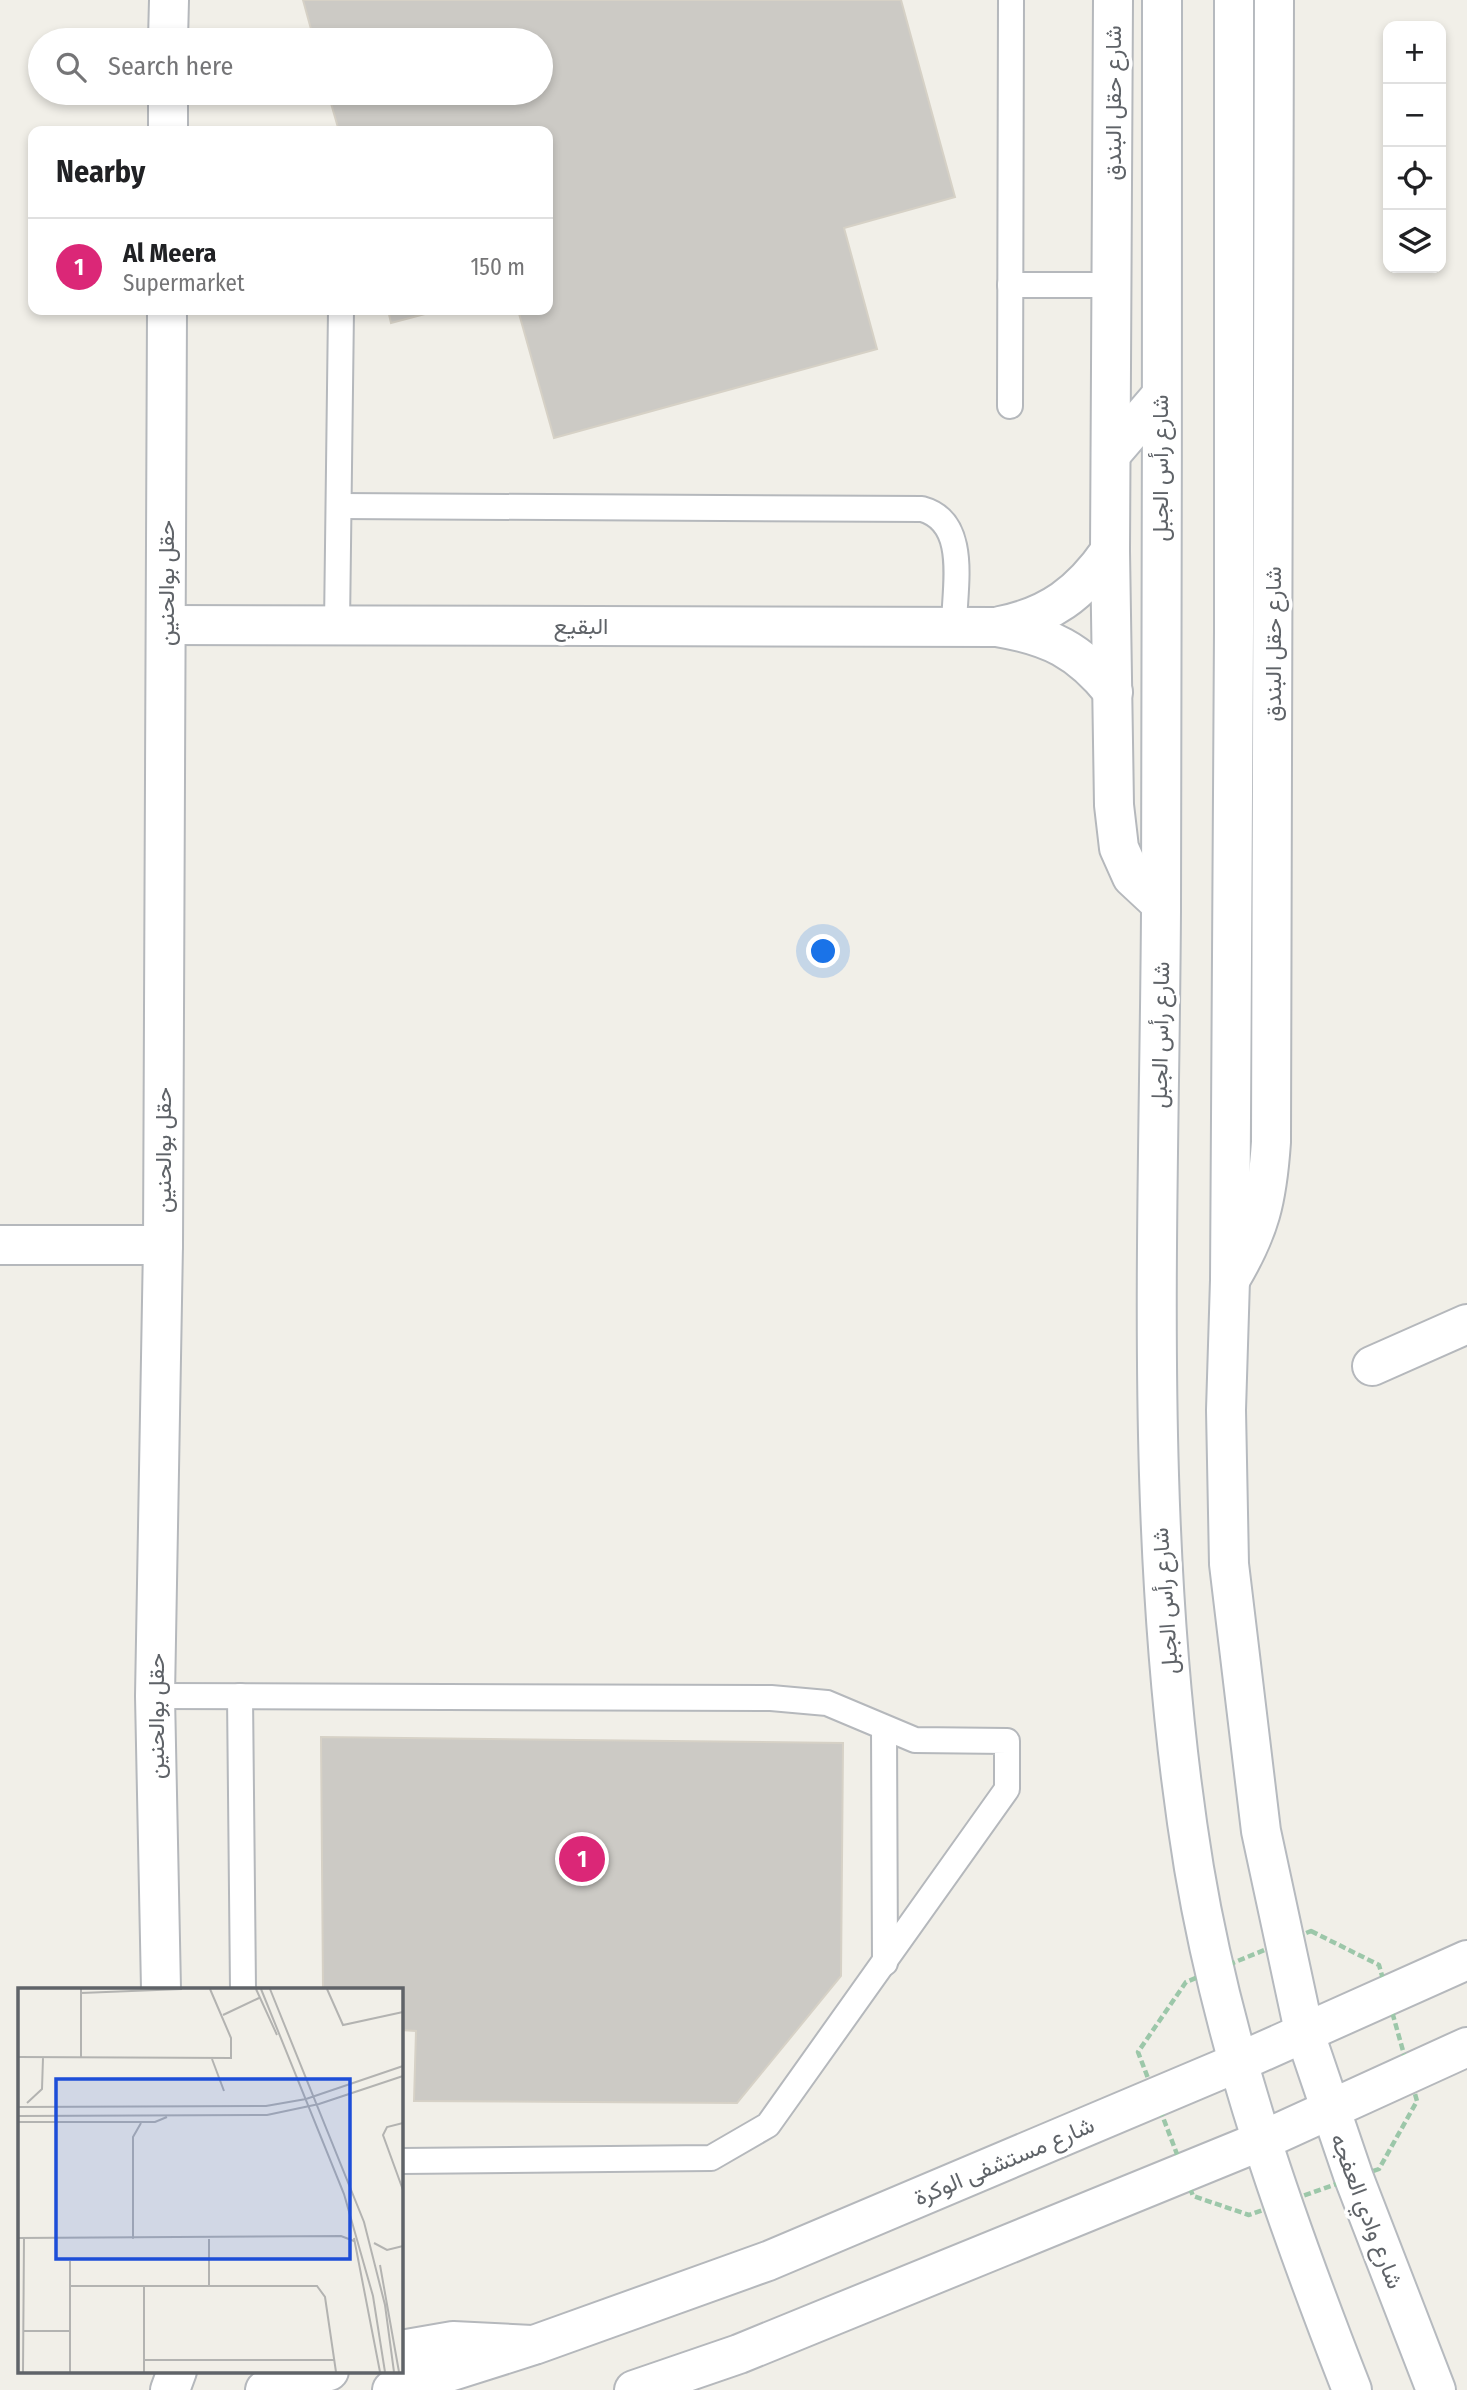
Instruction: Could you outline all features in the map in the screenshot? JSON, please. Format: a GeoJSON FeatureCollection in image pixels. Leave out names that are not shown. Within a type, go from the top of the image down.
{"type":"FeatureCollection","features":[{"type":"Feature","properties":{"kind":"street"},"geometry":{"type":"LineString","coordinates":[[168,28],[169,0]]}},
{"type":"Feature","properties":{"kind":"street","name":"شارع حقل البندق"},"geometry":{"type":"LineString","coordinates":[[1113,0],[1110,551],[1114,805],[1119,848],[1132,877],[1161,904]]}},
{"type":"Feature","properties":{"kind":"street","name":"شارع رأس الجبل"},"geometry":{"type":"LineString","coordinates":[[1162,0],[1161,904],[1156,1336],[1161,1549],[1174,1713],[1195,1871],[1239,2062]]}},
{"type":"Feature","properties":{"kind":"street"},"geometry":{"type":"LineString","coordinates":[[1234,0],[1230,1280],[1226,1410],[1231,1577],[1261,1831],[1304,2031]]}},
{"type":"Feature","properties":{"kind":"street","name":"شارع حقل البندق"},"geometry":{"type":"LineString","coordinates":[[1230,1280],[1252,1243],[1260,1221],[1268,1190],[1271,1142],[1274,0]]}},
{"type":"Feature","properties":{"kind":"street"},"geometry":{"type":"LineString","coordinates":[[168,105],[168,126]]}},
{"type":"Feature","properties":{"kind":"street","name":"حقل بوالحنين"},"geometry":{"type":"LineString","coordinates":[[161,1988],[155,1696],[163,1245],[167,315]]}},
{"type":"Feature","properties":{"kind":"street"},"geometry":{"type":"LineString","coordinates":[[1111,454],[1160,397]]}},
{"type":"Feature","properties":{"kind":"street","name":"البقيع"},"geometry":{"type":"LineString","coordinates":[[997,627],[1042,614],[1074,595],[1110,551]]}},
{"type":"Feature","properties":{"kind":"street","name":"البقيع"},"geometry":{"type":"LineString","coordinates":[[166,625],[997,627],[1050,640],[1074,652],[1095,670],[1113,692]]}},
{"type":"Feature","properties":{"kind":"street"},"geometry":{"type":"LineString","coordinates":[[0,1245],[163,1245]]}},
{"type":"Feature","properties":{"kind":"street"},"geometry":{"type":"LineString","coordinates":[[1372,1366],[1467,1324]]}},
{"type":"Feature","properties":{"kind":"street","name":"شارع مستشفى الوكرة"},"geometry":{"type":"LineString","coordinates":[[392,2390],[534,2345],[768,2261],[1239,2062],[1467,1960]]}},
{"type":"Feature","properties":{"kind":"street","name":"شارع وادي العفجه"},"geometry":{"type":"LineString","coordinates":[[1304,2031],[1330,2112],[1436,2390]]}},
{"type":"Feature","properties":{"kind":"street"},"geometry":{"type":"LineString","coordinates":[[635,2390],[739,2354],[1261,2141],[1330,2112],[1467,2047]]}},
{"type":"Feature","properties":{"kind":"street"},"geometry":{"type":"LineString","coordinates":[[1239,2062],[1281,2204],[1352,2390]]}},
{"type":"Feature","properties":{"kind":"street","name":"شارع مستشفى الوكرة"},"geometry":{"type":"LineString","coordinates":[[402,2350],[453,2341],[534,2345]]}},
{"type":"Feature","properties":{"kind":"street"},"geometry":{"type":"LineString","coordinates":[[170,2390],[177,2372]]}},
{"type":"Feature","properties":{"kind":"street"},"geometry":{"type":"LineString","coordinates":[[244,2372],[251,2376],[296,2381]]}},
{"type":"Feature","properties":{"kind":"lane"},"geometry":{"type":"LineString","coordinates":[[1010,406],[1011,0]]}},
{"type":"Feature","properties":{"kind":"lane"},"geometry":{"type":"LineString","coordinates":[[1010,285],[1112,285]]}},
{"type":"Feature","properties":{"kind":"lane"},"geometry":{"type":"LineString","coordinates":[[337,625],[341,315]]}},
{"type":"Feature","properties":{"kind":"lane"},"geometry":{"type":"LineString","coordinates":[[339,506],[922,509],[943,519],[954,541],[954,627]]}},
{"type":"Feature","properties":{"kind":"lane"},"geometry":{"type":"LineString","coordinates":[[155,1696],[771,1698],[827,1703],[915,1740],[1007,1741],[1007,1789],[768,2125],[711,2158],[402,2161]]}},
{"type":"Feature","properties":{"kind":"lane"},"geometry":{"type":"LineString","coordinates":[[240,1696],[243,1988]]}},
{"type":"Feature","properties":{"kind":"lane"},"geometry":{"type":"LineString","coordinates":[[884,1728],[885,1963]]}},
{"type":"Feature","properties":{"kind":"building"},"geometry":{"type":"Polygon","coordinates":[[[303,0],[901,0],[955,197],[844,228],[877,349],[554,438],[519,315],[553,315],[553,126],[338,126],[331,105],[553,105],[553,28],[311,28],[303,0]]]}},
{"type":"Feature","properties":{"kind":"building"},"geometry":{"type":"Polygon","coordinates":[[[389,315],[421,315],[391,323],[389,315]]]}},
{"type":"Feature","properties":{"kind":"building"},"geometry":{"type":"Polygon","coordinates":[[[321,1737],[843,1743],[841,1976],[737,2103],[414,2101],[416,2031],[402,2030],[402,1988],[323,1988],[321,1737]]]}},
{"type":"Feature","properties":{"kind":"place","name":"Al Meera"},"geometry":{"type":"Point","coordinates":[582,1859]}}]}
